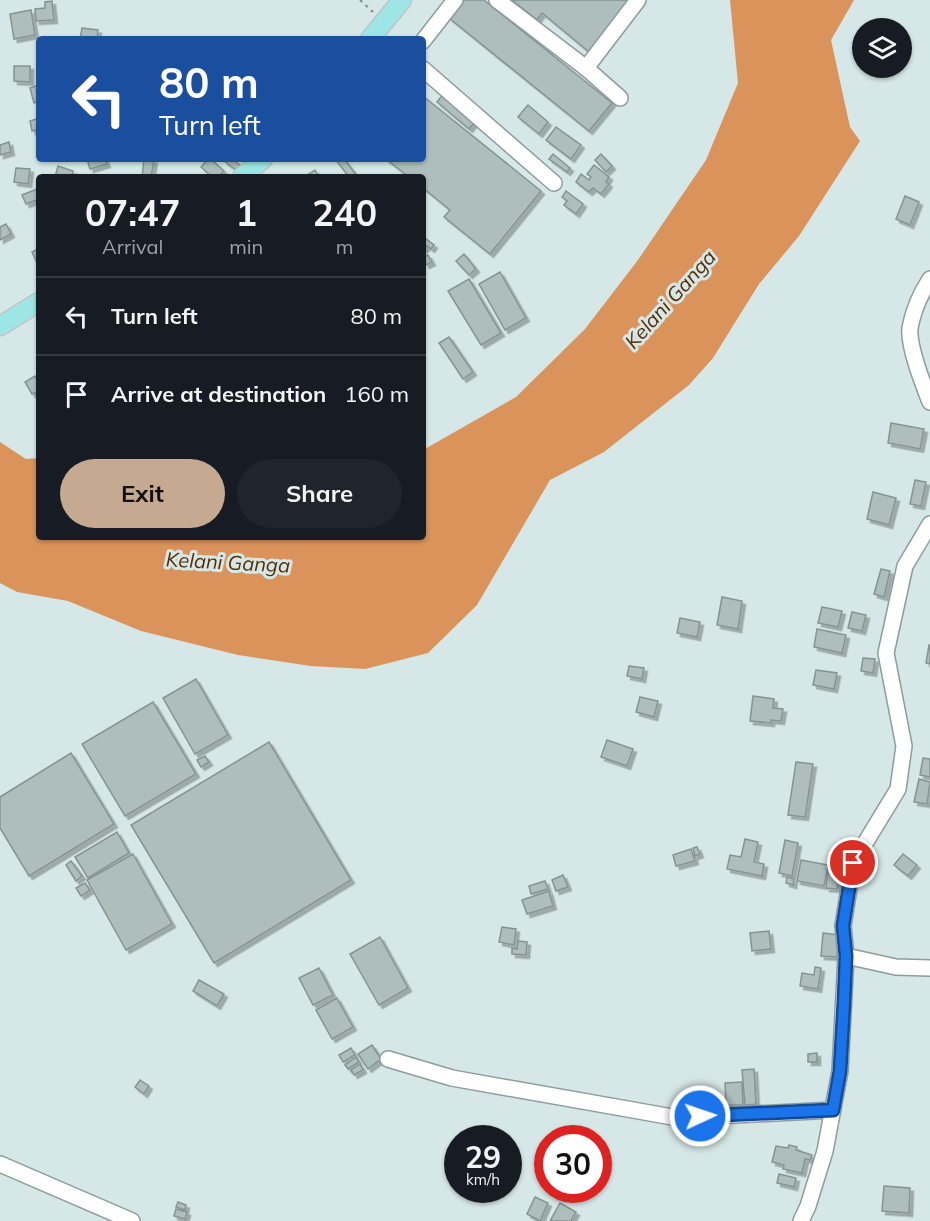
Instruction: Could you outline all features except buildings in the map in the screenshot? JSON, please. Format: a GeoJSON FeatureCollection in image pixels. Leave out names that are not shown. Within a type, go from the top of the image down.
{"type":"FeatureCollection","features":[{"type":"Feature","properties":{"kind":"main road"},"geometry":{"type":"LineString","coordinates":[[380,33],[402,0]]}},
{"type":"Feature","properties":{"kind":"main road"},"geometry":{"type":"LineString","coordinates":[[246,174],[260,162]]}},
{"type":"Feature","properties":{"kind":"main road"},"geometry":{"type":"LineString","coordinates":[[0,326],[36,304]]}},
{"type":"Feature","properties":{"kind":"street"},"geometry":{"type":"LineString","coordinates":[[426,38],[455,0]]}},
{"type":"Feature","properties":{"kind":"street"},"geometry":{"type":"LineString","coordinates":[[497,0],[586,68],[620,98]]}},
{"type":"Feature","properties":{"kind":"street"},"geometry":{"type":"LineString","coordinates":[[586,68],[638,0]]}},
{"type":"Feature","properties":{"kind":"street"},"geometry":{"type":"LineString","coordinates":[[426,72],[554,183]]}},
{"type":"Feature","properties":{"kind":"street"},"geometry":{"type":"LineString","coordinates":[[930,279],[921,293],[910,329],[918,374],[930,402]]}},
{"type":"Feature","properties":{"kind":"street"},"geometry":{"type":"LineString","coordinates":[[801,1221],[825,1151],[840,1071],[846,956],[843,926],[853,863],[898,789],[904,746],[886,653],[905,566],[930,524]]}},
{"type":"Feature","properties":{"kind":"street"},"geometry":{"type":"LineString","coordinates":[[846,956],[896,967],[930,968]]}},
{"type":"Feature","properties":{"kind":"street"},"geometry":{"type":"LineString","coordinates":[[388,1059],[452,1078],[678,1118],[833,1110]]}},
{"type":"Feature","properties":{"kind":"street"},"geometry":{"type":"LineString","coordinates":[[0,1164],[132,1221]]}},
{"type":"Feature","properties":{"kind":"path"},"geometry":{"type":"LineString","coordinates":[[360,0],[380,33]]}},
{"type":"Feature","properties":{"kind":"water","name":"Kelani Ganga"},"geometry":{"type":"Polygon","coordinates":[[[730,0],[854,0],[831,40],[850,127],[860,141],[799,236],[759,284],[713,358],[689,385],[604,452],[550,480],[477,605],[428,653],[365,669],[311,666],[238,655],[141,631],[68,601],[17,592],[0,583],[0,442],[26,459],[36,458],[36,540],[426,540],[426,448],[516,397],[585,329],[638,260],[706,160],[738,83],[730,0]]]}},
{"type":"Feature","properties":{"kind":"route"},"geometry":{"type":"LineString","coordinates":[[700,1116],[833,1110],[840,1071],[844,1002],[846,956],[843,926],[853,863]]}}]}
